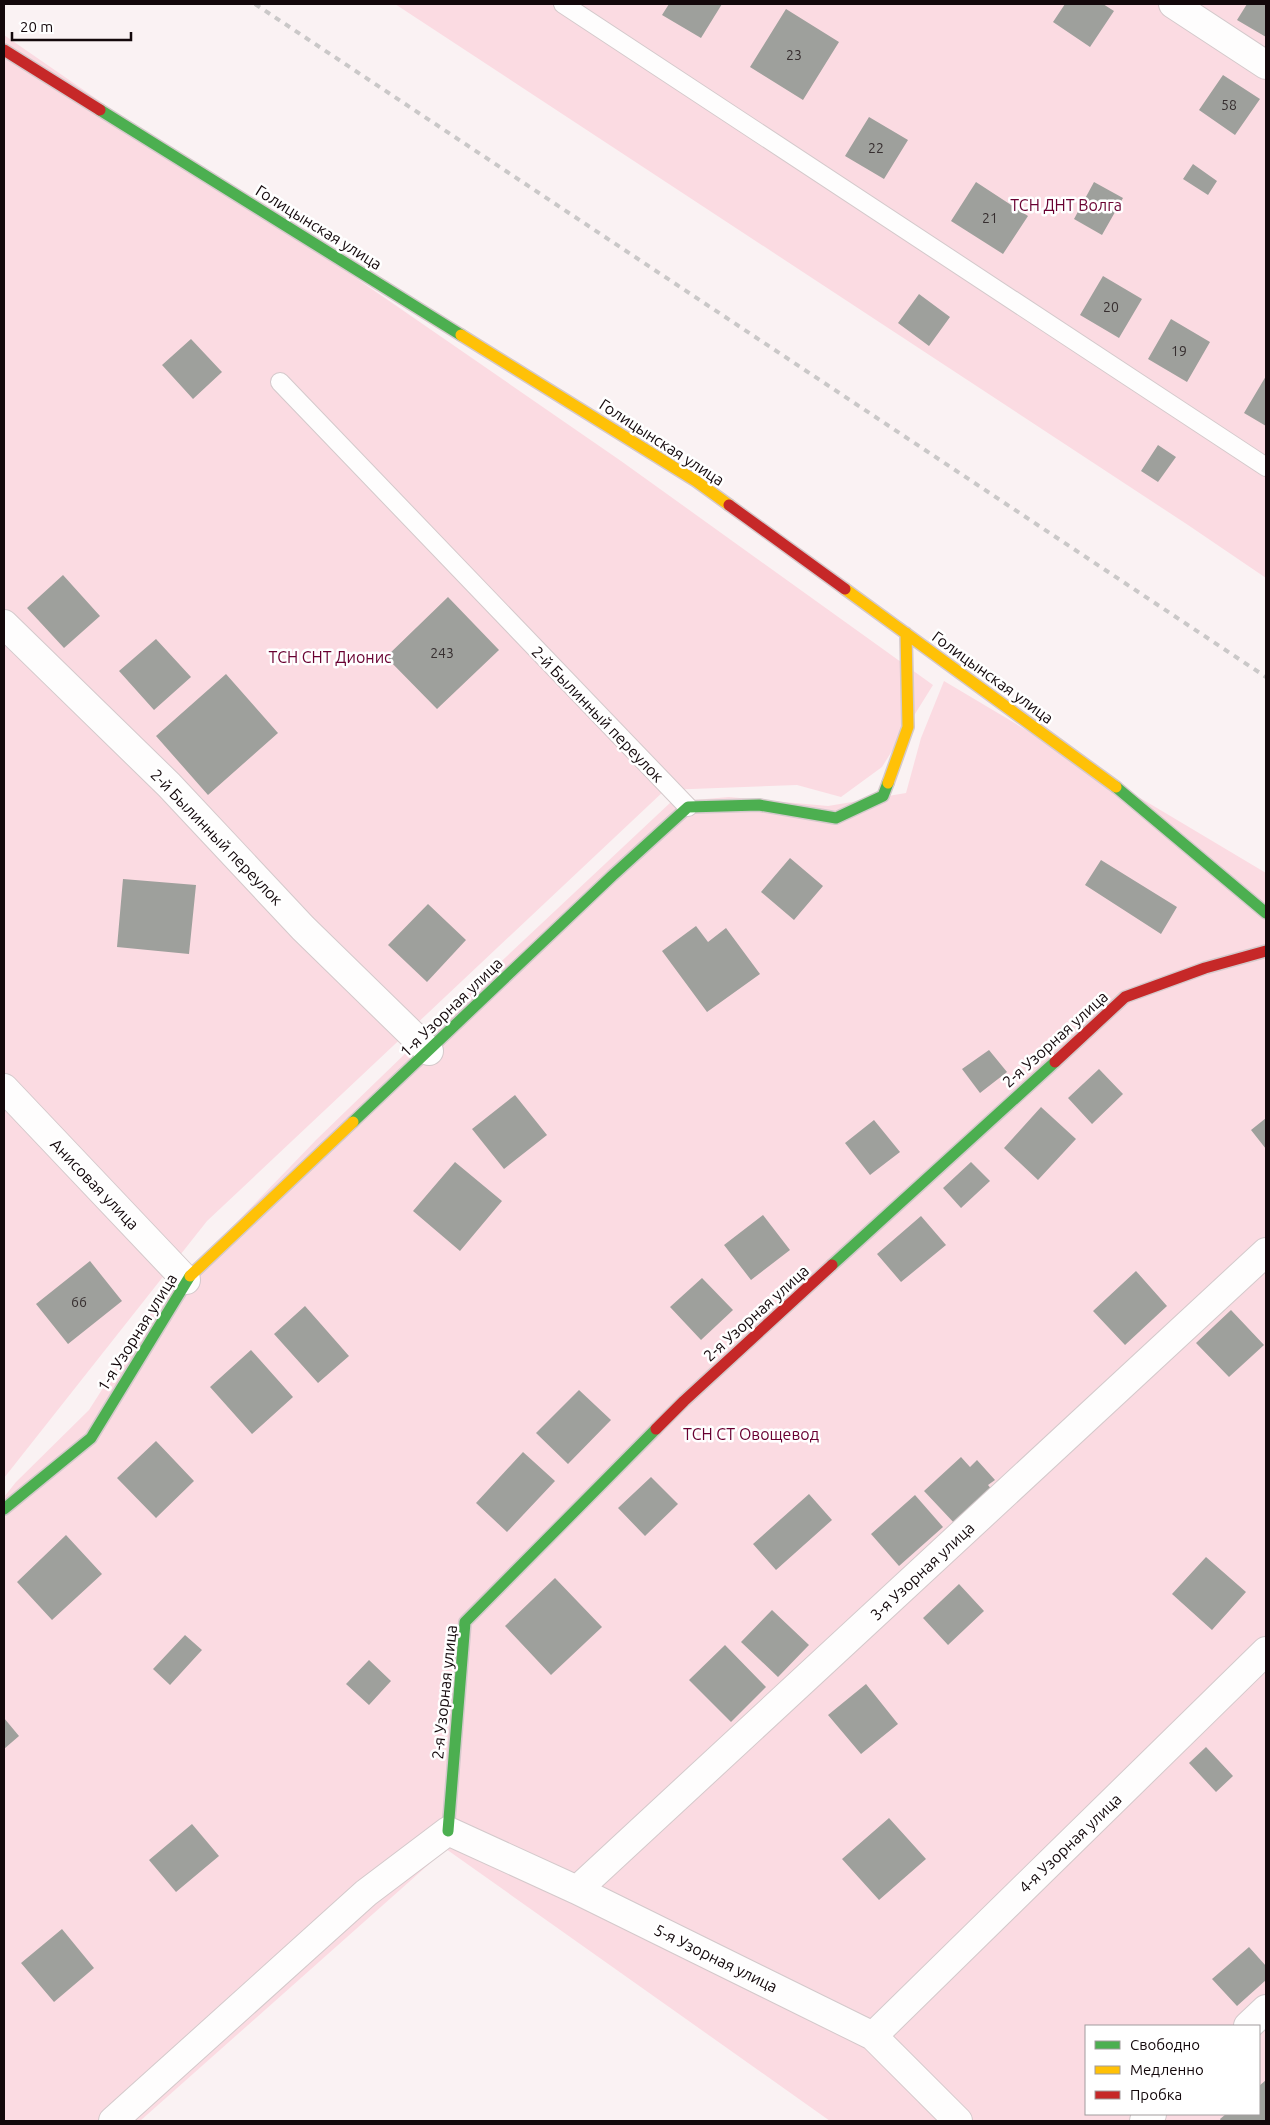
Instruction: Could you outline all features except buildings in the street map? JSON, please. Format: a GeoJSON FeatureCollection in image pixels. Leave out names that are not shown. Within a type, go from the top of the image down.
{"type":"FeatureCollection","features":[{"type":"Feature","properties":{"kind":"street"},"geometry":{"type":"LineString","coordinates":[[1173,4],[1266,65]]}},
{"type":"Feature","properties":{"kind":"street","name":"Голицынская улица"},"geometry":{"type":"LineString","coordinates":[[4,50],[696,481],[1118,788],[1266,913]]}},
{"type":"Feature","properties":{"kind":"street","name":"2-й Былинный переулок"},"geometry":{"type":"LineString","coordinates":[[4,624],[169,786],[303,928],[429,1051]]}},
{"type":"Feature","properties":{"kind":"street"},"geometry":{"type":"LineString","coordinates":[[688,807],[759,805],[836,818],[883,796],[908,726],[906,633]]}},
{"type":"Feature","properties":{"kind":"street","name":"1-я Узорная улица"},"geometry":{"type":"LineString","coordinates":[[4,1509],[91,1438],[186,1280],[605,883],[688,807]]}},
{"type":"Feature","properties":{"kind":"street","name":"2-я Узорная улица"},"geometry":{"type":"LineString","coordinates":[[448,1831],[465,1622],[684,1401],[1125,997],[1205,968],[1266,951]]}},
{"type":"Feature","properties":{"kind":"street","name":"Анисовая улица"},"geometry":{"type":"LineString","coordinates":[[4,1088],[186,1280]]}},
{"type":"Feature","properties":{"kind":"street","name":"3-я Узорная улица"},"geometry":{"type":"LineString","coordinates":[[577,1890],[1266,1252]]}},
{"type":"Feature","properties":{"kind":"street","name":"4-я Узорная улица"},"geometry":{"type":"LineString","coordinates":[[873,2036],[1266,1651]]}},
{"type":"Feature","properties":{"kind":"street"},"geometry":{"type":"LineString","coordinates":[[113,2121],[366,1893],[448,1831]]}},
{"type":"Feature","properties":{"kind":"street","name":"5-я Узорная улица"},"geometry":{"type":"LineString","coordinates":[[448,1831],[577,1890],[873,2036],[958,2121]]}},
{"type":"Feature","properties":{"kind":"street"},"geometry":{"type":"LineString","coordinates":[[1249,2025],[1266,2009]]}},
{"type":"Feature","properties":{"kind":"lane"},"geometry":{"type":"LineString","coordinates":[[563,4],[1266,467]]}},
{"type":"Feature","properties":{"kind":"lane","name":"2-й Былинный переулок"},"geometry":{"type":"LineString","coordinates":[[280,382],[688,807]]}},
{"type":"Feature","properties":{"kind":"green space","name":"ТСН ДНТ Волга"},"geometry":{"type":"Polygon","coordinates":[[[395,4],[1266,4],[1266,578],[1188,525],[395,4]]]}},
{"type":"Feature","properties":{"kind":"green space","name":"ТСН СНТ Дионис"},"geometry":{"type":"Polygon","coordinates":[[[4,35],[621,461],[933,685],[882,767],[841,797],[797,785],[665,790],[207,1221],[4,1478],[4,35]]]}},
{"type":"Feature","properties":{"kind":"green space","name":"ТСН СТ Овощевод"},"geometry":{"type":"Polygon","coordinates":[[[944,681],[1266,873],[1266,2121],[830,2121],[446,1849],[140,2121],[4,2121],[4,1497],[16,1482],[89,1410],[154,1308],[316,1140],[474,987],[671,802],[729,797],[828,806],[906,793],[921,738],[944,681]]]}},
{"type":"Feature","properties":{"kind":"railway"},"geometry":{"type":"LineString","coordinates":[[255,4],[1266,677]]}},
{"type":"Feature","properties":{"kind":"traffic: fast"},"geometry":{"type":"LineString","coordinates":[[100,110],[461,335]]}},
{"type":"Feature","properties":{"kind":"traffic: fast"},"geometry":{"type":"LineString","coordinates":[[353,1122],[612,876],[688,807],[759,805],[836,818],[883,796],[888,783]]}},
{"type":"Feature","properties":{"kind":"traffic: fast"},"geometry":{"type":"LineString","coordinates":[[1116,787],[1266,913]]}},
{"type":"Feature","properties":{"kind":"traffic: fast"},"geometry":{"type":"LineString","coordinates":[[832,1265],[1055,1062]]}},
{"type":"Feature","properties":{"kind":"traffic: fast"},"geometry":{"type":"LineString","coordinates":[[4,1509],[91,1438],[190,1276]]}},
{"type":"Feature","properties":{"kind":"traffic: fast"},"geometry":{"type":"LineString","coordinates":[[448,1831],[465,1622],[656,1429]]}},
{"type":"Feature","properties":{"kind":"traffic: slow"},"geometry":{"type":"LineString","coordinates":[[461,335],[696,481],[729,505]]}},
{"type":"Feature","properties":{"kind":"traffic: slow"},"geometry":{"type":"LineString","coordinates":[[845,589],[1116,787]]}},
{"type":"Feature","properties":{"kind":"traffic: slow"},"geometry":{"type":"LineString","coordinates":[[888,783],[908,727],[906,633]]}},
{"type":"Feature","properties":{"kind":"traffic: slow"},"geometry":{"type":"LineString","coordinates":[[190,1276],[353,1122]]}},
{"type":"Feature","properties":{"kind":"traffic: jam"},"geometry":{"type":"LineString","coordinates":[[4,50],[100,110]]}},
{"type":"Feature","properties":{"kind":"traffic: jam"},"geometry":{"type":"LineString","coordinates":[[729,505],[845,589]]}},
{"type":"Feature","properties":{"kind":"traffic: jam"},"geometry":{"type":"LineString","coordinates":[[1055,1062],[1125,997],[1205,968],[1266,951]]}},
{"type":"Feature","properties":{"kind":"traffic: jam"},"geometry":{"type":"LineString","coordinates":[[656,1429],[832,1265]]}}]}
